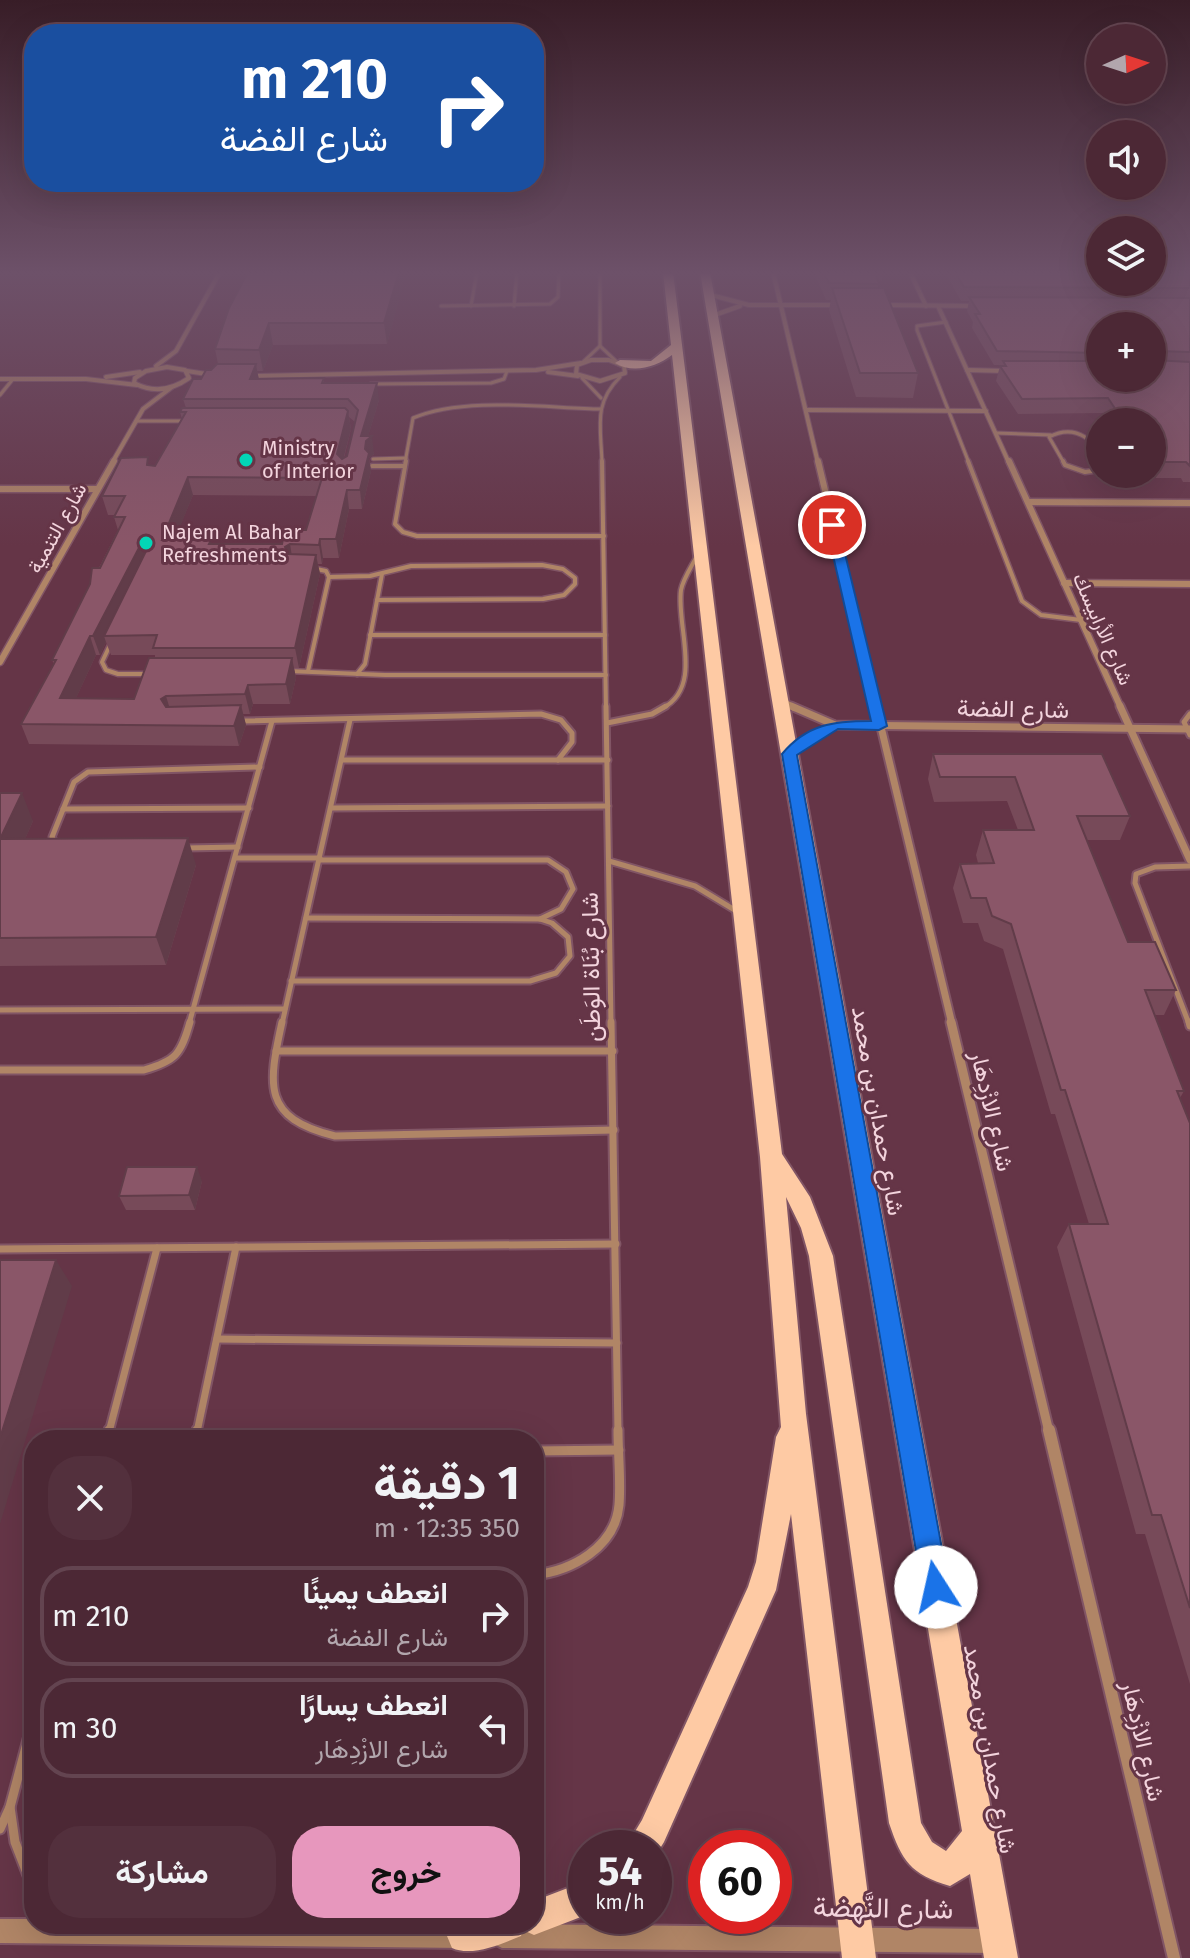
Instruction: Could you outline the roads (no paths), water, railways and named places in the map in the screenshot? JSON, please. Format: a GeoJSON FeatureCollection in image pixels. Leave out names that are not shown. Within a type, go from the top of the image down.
{"type":"FeatureCollection","features":[{"type":"Feature","properties":{"kind":"main road"},"geometry":{"type":"LineString","coordinates":[[631,363],[654,363]]}},
{"type":"Feature","properties":{"kind":"main road"},"geometry":{"type":"LineString","coordinates":[[674,363],[671,379],[702,546],[741,914],[771,1157],[793,1414],[861,1951]]}},
{"type":"Feature","properties":{"kind":"main road","name":"شارع حمدان بن محمد"},"geometry":{"type":"LineString","coordinates":[[720,363],[999,1949]]}},
{"type":"Feature","properties":{"kind":"main road"},"geometry":{"type":"LineString","coordinates":[[621,377],[647,373],[671,379]]}},
{"type":"Feature","properties":{"kind":"main road"},"geometry":{"type":"LineString","coordinates":[[771,1157],[799,1194],[814,1227],[821,1256],[905,1823],[913,1845],[928,1864],[950,1869],[967,1855],[979,1834]]}},
{"type":"Feature","properties":{"kind":"main road"},"geometry":{"type":"LineString","coordinates":[[653,1830],[762,1590],[770,1562],[793,1414]]}},
{"type":"Feature","properties":{"kind":"main road"},"geometry":{"type":"LineString","coordinates":[[544,1914],[568,1905]]}},
{"type":"Feature","properties":{"kind":"main road"},"geometry":{"type":"LineString","coordinates":[[464,1936],[472,1934]]}},
{"type":"Feature","properties":{"kind":"street"},"geometry":{"type":"LineString","coordinates":[[143,409],[145,398],[135,378],[158,363]]}},
{"type":"Feature","properties":{"kind":"street"},"geometry":{"type":"LineString","coordinates":[[180,385],[189,378],[181,363]]}},
{"type":"Feature","properties":{"kind":"street"},"geometry":{"type":"LineString","coordinates":[[244,376],[536,370],[574,363]]}},
{"type":"Feature","properties":{"kind":"street"},"geometry":{"type":"LineString","coordinates":[[581,363],[574,371],[581,377]]}},
{"type":"Feature","properties":{"kind":"street"},"geometry":{"type":"LineString","coordinates":[[536,370],[606,380],[621,377],[626,370],[618,363]]}},
{"type":"Feature","properties":{"kind":"street","name":"شارع الازْدِهَار"},"geometry":{"type":"LineString","coordinates":[[795,363],[1174,1958]]}},
{"type":"Feature","properties":{"kind":"street","name":"شارع الأرابيسك"},"geometry":{"type":"LineString","coordinates":[[964,363],[1190,863]]}},
{"type":"Feature","properties":{"kind":"street"},"geometry":{"type":"LineString","coordinates":[[86,379],[148,370],[184,370],[220,377],[206,380]]}},
{"type":"Feature","properties":{"kind":"street"},"geometry":{"type":"LineString","coordinates":[[967,370],[1012,371]]}},
{"type":"Feature","properties":{"kind":"street"},"geometry":{"type":"LineString","coordinates":[[0,379],[86,379],[172,387],[193,382]]}},
{"type":"Feature","properties":{"kind":"street","name":"شارع التنمية"},"geometry":{"type":"LineString","coordinates":[[0,662],[143,409],[172,387]]}},
{"type":"Feature","properties":{"kind":"street"},"geometry":{"type":"LineString","coordinates":[[806,410],[986,411]]}},
{"type":"Feature","properties":{"kind":"street"},"geometry":{"type":"LineString","coordinates":[[0,489],[97,489]]}},
{"type":"Feature","properties":{"kind":"street"},"geometry":{"type":"LineString","coordinates":[[1028,502],[1190,503]]}},
{"type":"Feature","properties":{"kind":"street"},"geometry":{"type":"LineString","coordinates":[[1064,583],[1190,584]]}},
{"type":"Feature","properties":{"kind":"street","name":"شارع الفضة"},"geometry":{"type":"LineString","coordinates":[[779,699],[804,714],[835,725],[1189,731]]}},
{"type":"Feature","properties":{"kind":"street"},"geometry":{"type":"LineString","coordinates":[[789,754],[835,725]]}},
{"type":"Feature","properties":{"kind":"street","name":"شارع النَّهضة"},"geometry":{"type":"LineString","coordinates":[[0,1931],[24,1929]]}},
{"type":"Feature","properties":{"kind":"street","name":"شارع النَّهضة"},"geometry":{"type":"LineString","coordinates":[[374,1934],[861,1951],[999,1949]]}},
{"type":"Feature","properties":{"kind":"lane"},"geometry":{"type":"LineString","coordinates":[[931,363],[1022,601],[1028,609],[1047,618],[1081,620]]}},
{"type":"Feature","properties":{"kind":"lane"},"geometry":{"type":"LineString","coordinates":[[360,384],[491,383],[504,379],[507,371]]}},
{"type":"Feature","properties":{"kind":"lane"},"geometry":{"type":"LineString","coordinates":[[268,376],[273,383]]}},
{"type":"Feature","properties":{"kind":"lane"},"geometry":{"type":"LineString","coordinates":[[581,377],[601,398],[608,387],[621,377]]}},
{"type":"Feature","properties":{"kind":"lane"},"geometry":{"type":"LineString","coordinates":[[0,395],[13,379]]}},
{"type":"Feature","properties":{"kind":"lane","name":"شارع بُنَاة الوَطَن"},"geometry":{"type":"LineString","coordinates":[[544,1574],[579,1565],[598,1549],[612,1529],[619,1508],[601,398]]}},
{"type":"Feature","properties":{"kind":"lane"},"geometry":{"type":"LineString","coordinates":[[601,409],[428,410],[413,418],[395,524],[410,534],[604,536]]}},
{"type":"Feature","properties":{"kind":"lane"},"geometry":{"type":"LineString","coordinates":[[136,421],[199,421]]}},
{"type":"Feature","properties":{"kind":"lane"},"geometry":{"type":"LineString","coordinates":[[178,433],[183,421]]}},
{"type":"Feature","properties":{"kind":"lane"},"geometry":{"type":"LineString","coordinates":[[996,433],[1051,435],[1067,432],[1086,436]]}},
{"type":"Feature","properties":{"kind":"lane"},"geometry":{"type":"LineString","coordinates":[[1051,435],[1049,440],[1065,465],[1086,472]]}},
{"type":"Feature","properties":{"kind":"lane"},"geometry":{"type":"LineString","coordinates":[[373,459],[406,458]]}},
{"type":"Feature","properties":{"kind":"lane"},"geometry":{"type":"LineString","coordinates":[[372,466],[404,466]]}},
{"type":"Feature","properties":{"kind":"lane"},"geometry":{"type":"LineString","coordinates":[[607,723],[652,714],[674,702],[685,679],[681,589],[702,546]]}},
{"type":"Feature","properties":{"kind":"lane"},"geometry":{"type":"LineString","coordinates":[[329,577],[382,574],[411,566],[542,565],[570,573],[575,584],[564,595],[543,599],[377,600]]}},
{"type":"Feature","properties":{"kind":"lane"},"geometry":{"type":"LineString","coordinates":[[304,568],[322,569],[329,577]]}},
{"type":"Feature","properties":{"kind":"lane"},"geometry":{"type":"LineString","coordinates":[[357,674],[365,664],[382,574]]}},
{"type":"Feature","properties":{"kind":"lane"},"geometry":{"type":"LineString","coordinates":[[308,671],[329,577]]}},
{"type":"Feature","properties":{"kind":"lane"},"geometry":{"type":"LineString","coordinates":[[117,630],[102,662],[106,670],[118,674],[157,674]]}},
{"type":"Feature","properties":{"kind":"lane"},"geometry":{"type":"LineString","coordinates":[[370,635],[605,635]]}},
{"type":"Feature","properties":{"kind":"lane"},"geometry":{"type":"LineString","coordinates":[[277,671],[606,675]]}},
{"type":"Feature","properties":{"kind":"lane"},"geometry":{"type":"LineString","coordinates":[[1189,731],[1184,718],[1190,714]]}},
{"type":"Feature","properties":{"kind":"lane"},"geometry":{"type":"LineString","coordinates":[[229,721],[350,720],[389,716],[551,716],[561,720],[572,733],[572,742],[558,760]]}},
{"type":"Feature","properties":{"kind":"lane"},"geometry":{"type":"LineString","coordinates":[[350,720],[276,1051],[273,1094],[280,1109],[291,1122],[311,1131],[335,1136],[614,1130]]}},
{"type":"Feature","properties":{"kind":"lane"},"geometry":{"type":"LineString","coordinates":[[0,1070],[155,1068],[182,1050],[272,721]]}},
{"type":"Feature","properties":{"kind":"lane"},"geometry":{"type":"LineString","coordinates":[[342,760],[608,760]]}},
{"type":"Feature","properties":{"kind":"lane"},"geometry":{"type":"LineString","coordinates":[[62,847],[52,837],[74,782],[94,771],[260,767]]}},
{"type":"Feature","properties":{"kind":"lane"},"geometry":{"type":"LineString","coordinates":[[331,808],[608,806]]}},
{"type":"Feature","properties":{"kind":"lane"},"geometry":{"type":"LineString","coordinates":[[63,809],[249,808]]}},
{"type":"Feature","properties":{"kind":"lane"},"geometry":{"type":"LineString","coordinates":[[177,848],[238,847]]}},
{"type":"Feature","properties":{"kind":"lane"},"geometry":{"type":"LineString","coordinates":[[236,858],[548,860],[566,872],[573,889],[560,911],[540,919],[306,918]]}},
{"type":"Feature","properties":{"kind":"lane"},"geometry":{"type":"LineString","coordinates":[[609,861],[695,886],[728,903],[741,914]]}},
{"type":"Feature","properties":{"kind":"lane"},"geometry":{"type":"LineString","coordinates":[[1190,863],[1144,869],[1136,874],[1135,883],[1190,1026]]}},
{"type":"Feature","properties":{"kind":"lane"},"geometry":{"type":"LineString","coordinates":[[291,981],[543,979],[565,965],[571,946],[561,929],[540,919]]}},
{"type":"Feature","properties":{"kind":"lane"},"geometry":{"type":"LineString","coordinates":[[0,1010],[285,1009]]}},
{"type":"Feature","properties":{"kind":"lane"},"geometry":{"type":"LineString","coordinates":[[276,1051],[613,1051]]}},
{"type":"Feature","properties":{"kind":"lane"},"geometry":{"type":"LineString","coordinates":[[0,1249],[616,1244]]}},
{"type":"Feature","properties":{"kind":"lane"},"geometry":{"type":"LineString","coordinates":[[197,1430],[236,1247]]}},
{"type":"Feature","properties":{"kind":"lane"},"geometry":{"type":"LineString","coordinates":[[110,1430],[157,1248]]}},
{"type":"Feature","properties":{"kind":"lane"},"geometry":{"type":"LineString","coordinates":[[217,1339],[617,1343]]}},
{"type":"Feature","properties":{"kind":"lane"},"geometry":{"type":"LineString","coordinates":[[544,1451],[619,1450]]}},
{"type":"Feature","properties":{"kind":"lane"},"geometry":{"type":"LineString","coordinates":[[0,1829],[10,1807],[24,1754]]}},
{"type":"Feature","properties":{"kind":"lane"},"geometry":{"type":"LineString","coordinates":[[10,1807],[15,1842],[24,1865]]}},
{"type":"Feature","properties":{"kind":"place","name":"Ministry of Interior"},"geometry":{"type":"Point","coordinates":[246,460]}},
{"type":"Feature","properties":{"kind":"place","name":"Najem Al Bahar Refreshments"},"geometry":{"type":"Point","coordinates":[146,543]}}]}
